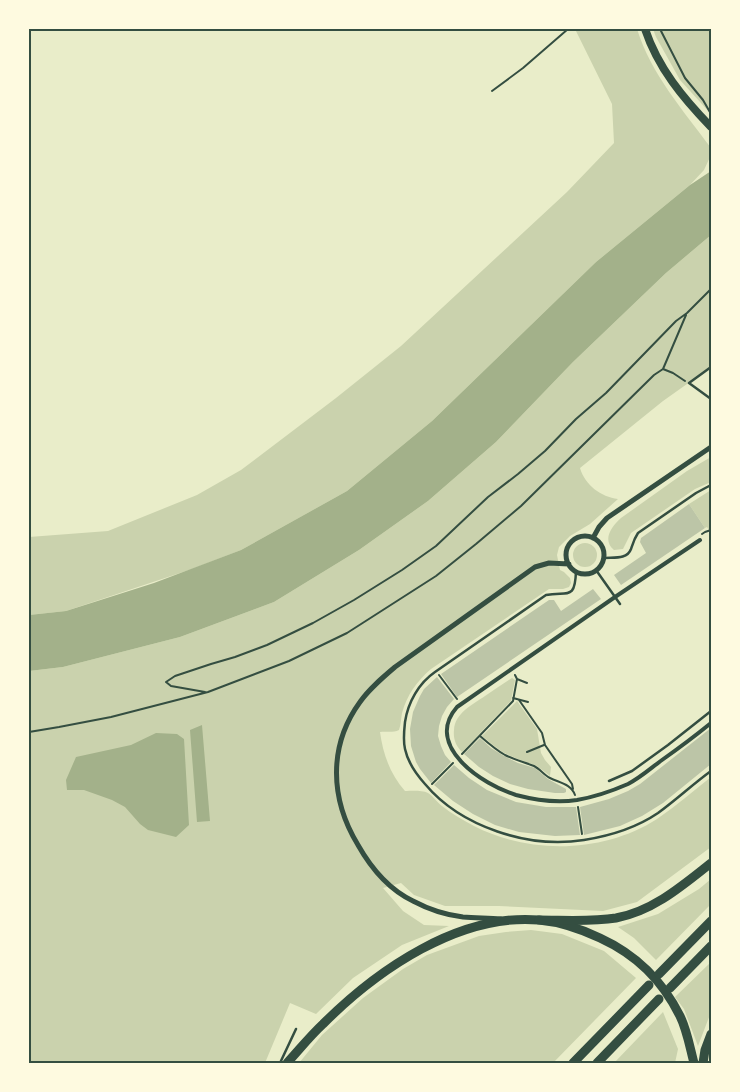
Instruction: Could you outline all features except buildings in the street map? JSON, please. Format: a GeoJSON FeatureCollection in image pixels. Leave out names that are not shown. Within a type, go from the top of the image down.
{"type":"FeatureCollection","features":[{"type":"Feature","properties":{"kind":"highway"},"geometry":{"type":"LineString","coordinates":[[287,1063],[322,1024],[358,992],[398,963],[441,940],[464,930],[514,920],[598,920],[639,911],[662,900],[711,863]]}},
{"type":"Feature","properties":{"kind":"highway"},"geometry":{"type":"LineString","coordinates":[[539,920],[564,924],[584,931],[607,941],[639,961],[652,974],[681,1018],[694,1063]]}},
{"type":"Feature","properties":{"kind":"highway"},"geometry":{"type":"LineString","coordinates":[[659,974],[711,921]]}},
{"type":"Feature","properties":{"kind":"highway"},"geometry":{"type":"LineString","coordinates":[[670,988],[711,946]]}},
{"type":"Feature","properties":{"kind":"highway"},"geometry":{"type":"LineString","coordinates":[[573,1063],[649,985]]}},
{"type":"Feature","properties":{"kind":"highway"},"geometry":{"type":"LineString","coordinates":[[597,1063],[659,999]]}},
{"type":"Feature","properties":{"kind":"highway"},"geometry":{"type":"LineString","coordinates":[[703,1063],[705,1050],[711,1034]]}},
{"type":"Feature","properties":{"kind":"main road"},"geometry":{"type":"LineString","coordinates":[[645,29],[655,53],[671,81],[711,127]]}},
{"type":"Feature","properties":{"kind":"street"},"geometry":{"type":"LineString","coordinates":[[593,538],[607,518],[711,447]]}},
{"type":"Feature","properties":{"kind":"street"},"geometry":{"type":"LineString","coordinates":[[587,536],[593,538],[602,546],[604,558],[600,567],[584,574],[576,571],[569,564],[566,555],[572,542],[580,537],[587,536]]}},
{"type":"Feature","properties":{"kind":"street"},"geometry":{"type":"LineString","coordinates":[[700,540],[614,597],[461,705],[452,713],[448,723],[447,735],[448,744],[458,758],[482,780],[514,794],[536,800],[559,801],[577,800],[598,795],[629,783],[711,723]]}},
{"type":"Feature","properties":{"kind":"street"},"geometry":{"type":"LineString","coordinates":[[514,920],[445,914],[414,902],[384,881],[363,854],[343,816],[337,785],[336,768],[338,755],[344,732],[355,709],[366,694],[385,675],[535,567],[549,563],[569,564]]}},
{"type":"Feature","properties":{"kind":"lane"},"geometry":{"type":"LineString","coordinates":[[711,367],[689,383],[711,399]]}},
{"type":"Feature","properties":{"kind":"lane"},"geometry":{"type":"LineString","coordinates":[[604,558],[627,555],[638,533],[696,493],[711,485]]}},
{"type":"Feature","properties":{"kind":"lane"},"geometry":{"type":"LineString","coordinates":[[596,570],[620,604]]}},
{"type":"Feature","properties":{"kind":"lane"},"geometry":{"type":"LineString","coordinates":[[576,571],[576,582],[572,591],[566,594],[546,595],[428,676],[414,694],[406,716],[404,730],[404,747],[408,760],[417,774],[430,790],[476,824],[522,838],[563,842],[601,836],[634,826],[657,813],[711,771]]}},
{"type":"Feature","properties":{"kind":"lane"},"geometry":{"type":"LineString","coordinates":[[609,781],[632,771],[711,711]]}},
{"type":"Feature","properties":{"kind":"lane"},"geometry":{"type":"LineString","coordinates":[[280,1063],[296,1029]]}},
{"type":"Feature","properties":{"kind":"path"},"geometry":{"type":"LineString","coordinates":[[492,91],[523,68],[568,29]]}},
{"type":"Feature","properties":{"kind":"path"},"geometry":{"type":"LineString","coordinates":[[660,29],[685,78],[703,100],[711,115]]}},
{"type":"Feature","properties":{"kind":"path"},"geometry":{"type":"LineString","coordinates":[[208,692],[171,686],[166,682],[175,676],[267,645],[329,614],[402,570],[436,546],[488,497],[518,474],[606,393],[676,321],[711,290]]}},
{"type":"Feature","properties":{"kind":"path"},"geometry":{"type":"LineString","coordinates":[[29,732],[111,717],[208,692],[289,661],[347,634],[436,576],[521,506],[654,376],[664,370],[687,313]]}},
{"type":"Feature","properties":{"kind":"path"},"geometry":{"type":"LineString","coordinates":[[664,370],[689,383]]}},
{"type":"Feature","properties":{"kind":"path"},"geometry":{"type":"LineString","coordinates":[[511,669],[517,679],[527,682]]}},
{"type":"Feature","properties":{"kind":"path"},"geometry":{"type":"LineString","coordinates":[[436,671],[461,705]]}},
{"type":"Feature","properties":{"kind":"path"},"geometry":{"type":"LineString","coordinates":[[430,790],[513,701],[517,679]]}},
{"type":"Feature","properties":{"kind":"path"},"geometry":{"type":"LineString","coordinates":[[513,698],[528,702]]}},
{"type":"Feature","properties":{"kind":"path"},"geometry":{"type":"LineString","coordinates":[[519,700],[542,733],[545,745],[572,784],[577,800],[582,840]]}},
{"type":"Feature","properties":{"kind":"path"},"geometry":{"type":"LineString","coordinates":[[480,736],[492,747],[504,754],[517,761],[537,767],[545,775],[560,781],[573,790]]}},
{"type":"Feature","properties":{"kind":"path"},"geometry":{"type":"LineString","coordinates":[[528,752],[545,745]]}},
{"type":"Feature","properties":{"kind":"shaded area"},"geometry":{"type":"Polygon","coordinates":[[[575,29],[637,29],[659,76],[711,148],[711,155],[704,170],[690,185],[596,262],[432,421],[347,491],[241,550],[192,569],[66,611],[29,615],[29,537],[108,531],[197,495],[241,470],[401,346],[567,192],[614,143],[612,104],[575,29]]]}},
{"type":"Feature","properties":{"kind":"shaded area"},"geometry":{"type":"Polygon","coordinates":[[[653,29],[711,29],[711,114],[680,80],[653,29]]]}},
{"type":"Feature","properties":{"kind":"shaded area"},"geometry":{"type":"Polygon","coordinates":[[[711,171],[711,235],[666,273],[573,362],[496,442],[428,501],[359,550],[274,602],[180,637],[63,667],[29,671],[29,615],[66,611],[154,583],[241,550],[347,491],[432,421],[596,262],[690,185],[711,171]]]}},
{"type":"Feature","properties":{"kind":"shaded area"},"geometry":{"type":"Polygon","coordinates":[[[711,235],[711,367],[663,401],[580,468],[586,480],[594,489],[606,496],[618,499],[590,524],[570,536],[559,547],[557,555],[560,570],[570,578],[571,583],[569,587],[549,589],[431,669],[421,678],[410,694],[404,706],[399,730],[380,732],[388,763],[395,778],[405,791],[428,793],[442,806],[474,826],[519,842],[567,846],[591,844],[614,839],[657,819],[711,777],[711,847],[637,902],[603,911],[499,906],[445,906],[414,895],[401,883],[383,888],[403,911],[424,925],[449,926],[402,945],[353,978],[316,1014],[290,1003],[265,1063],[29,1063],[29,671],[63,667],[180,637],[274,602],[359,550],[428,501],[496,442],[573,362],[666,273],[711,235]]]}},
{"type":"Feature","properties":{"kind":"shaded area"},"geometry":{"type":"Polygon","coordinates":[[[711,457],[711,482],[695,489],[631,533],[623,549],[614,550],[610,546],[609,534],[621,518],[687,471],[711,457]]]}},
{"type":"Feature","properties":{"kind":"shaded area"},"geometry":{"type":"Polygon","coordinates":[[[711,490],[711,529],[709,530],[707,527],[705,528],[689,504],[711,490]]]}},
{"type":"Feature","properties":{"kind":"shaded area"},"geometry":{"type":"Polygon","coordinates":[[[585,543],[594,546],[597,555],[594,564],[585,567],[576,564],[573,555],[576,546],[585,543]]]}},
{"type":"Feature","properties":{"kind":"shaded area"},"geometry":{"type":"Polygon","coordinates":[[[512,678],[515,680],[511,701],[462,752],[454,736],[457,719],[470,706],[512,678]]]}},
{"type":"Feature","properties":{"kind":"shaded area"},"geometry":{"type":"Polygon","coordinates":[[[517,701],[537,729],[541,753],[551,767],[550,776],[537,766],[504,753],[482,736],[517,701]]]}},
{"type":"Feature","properties":{"kind":"shaded area"},"geometry":{"type":"Polygon","coordinates":[[[202,725],[210,821],[197,822],[190,730],[202,725]]]}},
{"type":"Feature","properties":{"kind":"shaded area"},"geometry":{"type":"Polygon","coordinates":[[[156,733],[177,734],[184,739],[189,825],[176,837],[148,830],[125,807],[112,800],[84,790],[67,790],[66,780],[76,757],[131,745],[156,733]]]}},
{"type":"Feature","properties":{"kind":"shaded area"},"geometry":{"type":"Polygon","coordinates":[[[711,879],[711,904],[656,960],[634,938],[618,927],[658,914],[699,889],[711,879]]]}},
{"type":"Feature","properties":{"kind":"shaded area"},"geometry":{"type":"Polygon","coordinates":[[[531,930],[562,934],[604,951],[636,978],[553,1063],[299,1063],[322,1035],[363,998],[403,969],[427,955],[479,936],[531,930]]]}},
{"type":"Feature","properties":{"kind":"shaded area"},"geometry":{"type":"Polygon","coordinates":[[[711,962],[711,1012],[698,1046],[684,1009],[675,997],[711,962]]]}},
{"type":"Feature","properties":{"kind":"shaded area"},"geometry":{"type":"Polygon","coordinates":[[[663,1012],[678,1049],[675,1063],[614,1063],[663,1012]]]}}]}
